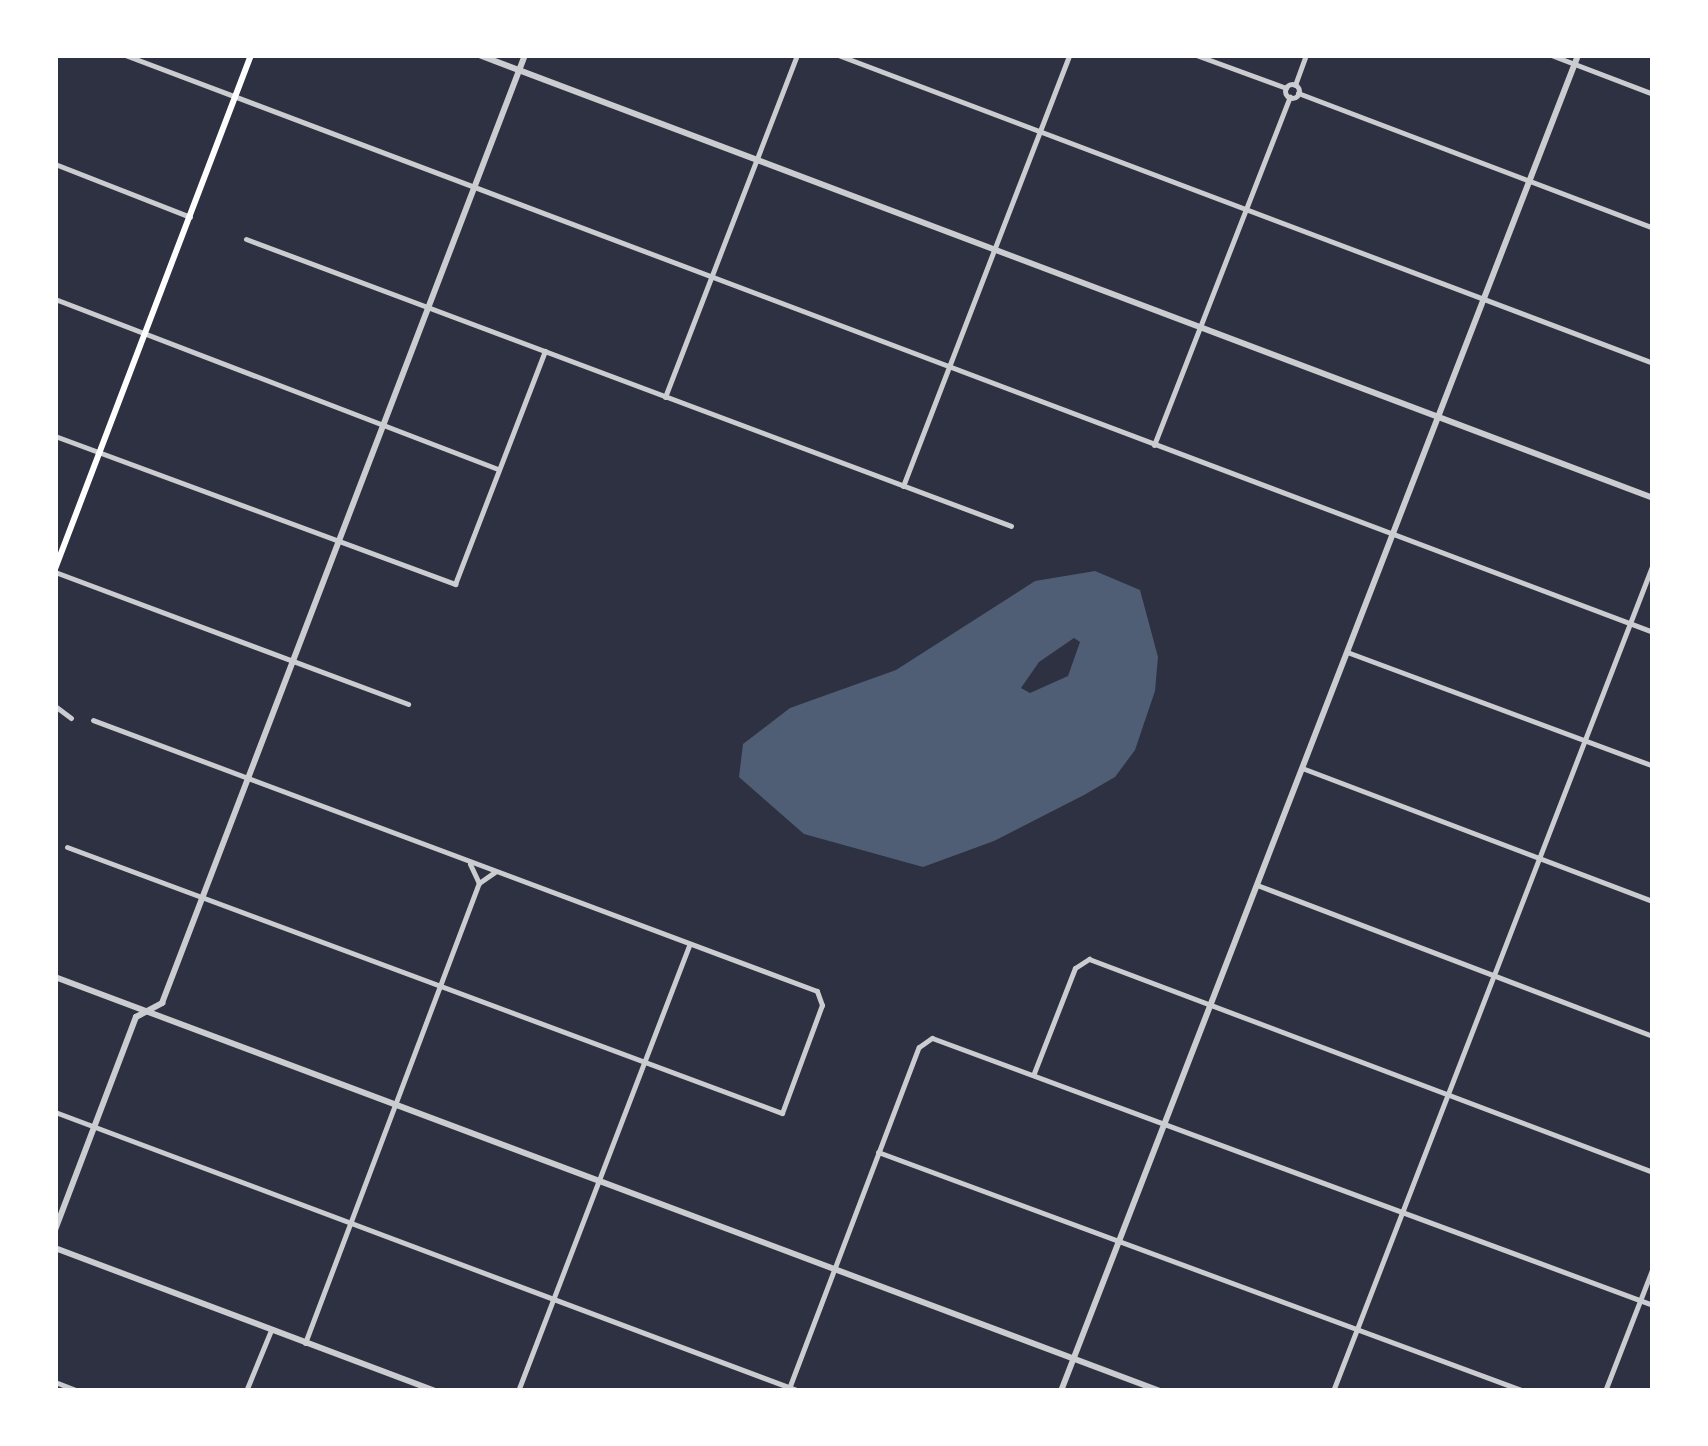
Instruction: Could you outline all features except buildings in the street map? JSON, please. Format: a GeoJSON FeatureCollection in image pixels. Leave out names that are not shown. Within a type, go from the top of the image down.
{"type":"FeatureCollection","features":[{"type":"Feature","properties":{"kind":"main road"},"geometry":{"type":"LineString","coordinates":[[55,571],[252,55]]}},
{"type":"Feature","properties":{"kind":"street"},"geometry":{"type":"LineString","coordinates":[[125,55],[1653,632]]}},
{"type":"Feature","properties":{"kind":"street"},"geometry":{"type":"LineString","coordinates":[[479,55],[1653,498]]}},
{"type":"Feature","properties":{"kind":"street"},"geometry":{"type":"LineString","coordinates":[[55,1230],[136,1017],[162,1003],[525,55]]}},
{"type":"Feature","properties":{"kind":"street"},"geometry":{"type":"LineString","coordinates":[[666,396],[797,55]]}},
{"type":"Feature","properties":{"kind":"street"},"geometry":{"type":"LineString","coordinates":[[838,55],[1653,363]]}},
{"type":"Feature","properties":{"kind":"street"},"geometry":{"type":"LineString","coordinates":[[903,486],[1069,55]]}},
{"type":"Feature","properties":{"kind":"street"},"geometry":{"type":"LineString","coordinates":[[1196,55],[1286,88],[1294,85],[1306,55]]}},
{"type":"Feature","properties":{"kind":"street"},"geometry":{"type":"LineString","coordinates":[[1551,55],[1653,94]]}},
{"type":"Feature","properties":{"kind":"street"},"geometry":{"type":"LineString","coordinates":[[1062,1391],[1578,55]]}},
{"type":"Feature","properties":{"kind":"street"},"geometry":{"type":"LineString","coordinates":[[1294,85],[1298,92],[1653,228]]}},
{"type":"Feature","properties":{"kind":"street"},"geometry":{"type":"LineString","coordinates":[[1286,88],[1290,98]]}},
{"type":"Feature","properties":{"kind":"street"},"geometry":{"type":"LineString","coordinates":[[1154,445],[1290,98],[1298,92]]}},
{"type":"Feature","properties":{"kind":"street"},"geometry":{"type":"LineString","coordinates":[[55,164],[190,217]]}},
{"type":"Feature","properties":{"kind":"street"},"geometry":{"type":"LineString","coordinates":[[246,238],[1012,526]]}},
{"type":"Feature","properties":{"kind":"street"},"geometry":{"type":"LineString","coordinates":[[55,299],[499,470]]}},
{"type":"Feature","properties":{"kind":"street"},"geometry":{"type":"LineString","coordinates":[[55,436],[455,584],[545,351]]}},
{"type":"Feature","properties":{"kind":"street"},"geometry":{"type":"LineString","coordinates":[[1333,1391],[1653,564]]}},
{"type":"Feature","properties":{"kind":"street"},"geometry":{"type":"LineString","coordinates":[[55,571],[408,704]]}},
{"type":"Feature","properties":{"kind":"street"},"geometry":{"type":"LineString","coordinates":[[1347,652],[1653,766]]}},
{"type":"Feature","properties":{"kind":"street"},"geometry":{"type":"LineString","coordinates":[[55,706],[70,718]]}},
{"type":"Feature","properties":{"kind":"street"},"geometry":{"type":"LineString","coordinates":[[67,848],[782,1113],[822,996],[93,720]]}},
{"type":"Feature","properties":{"kind":"street"},"geometry":{"type":"LineString","coordinates":[[1302,768],[1653,901]]}},
{"type":"Feature","properties":{"kind":"street"},"geometry":{"type":"LineString","coordinates":[[467,862],[479,884]]}},
{"type":"Feature","properties":{"kind":"street"},"geometry":{"type":"LineString","coordinates":[[305,1343],[479,884],[495,872]]}},
{"type":"Feature","properties":{"kind":"street"},"geometry":{"type":"LineString","coordinates":[[1258,886],[1653,1036]]}},
{"type":"Feature","properties":{"kind":"street"},"geometry":{"type":"LineString","coordinates":[[518,1391],[690,944]]}},
{"type":"Feature","properties":{"kind":"street"},"geometry":{"type":"LineString","coordinates":[[1034,1073],[1082,962],[1089,959],[1653,1172]]}},
{"type":"Feature","properties":{"kind":"street"},"geometry":{"type":"LineString","coordinates":[[55,977],[1160,1391]]}},
{"type":"Feature","properties":{"kind":"street"},"geometry":{"type":"LineString","coordinates":[[789,1389],[878,1152],[926,1040],[938,1038],[1653,1305]]}},
{"type":"Feature","properties":{"kind":"street"},"geometry":{"type":"LineString","coordinates":[[55,1112],[799,1391]]}},
{"type":"Feature","properties":{"kind":"street"},"geometry":{"type":"LineString","coordinates":[[878,1152],[1524,1391]]}},
{"type":"Feature","properties":{"kind":"street"},"geometry":{"type":"LineString","coordinates":[[55,1248],[436,1391]]}},
{"type":"Feature","properties":{"kind":"street"},"geometry":{"type":"LineString","coordinates":[[1605,1391],[1653,1267]]}},
{"type":"Feature","properties":{"kind":"street"},"geometry":{"type":"LineString","coordinates":[[246,1391],[270,1330]]}},
{"type":"Feature","properties":{"kind":"street"},"geometry":{"type":"LineString","coordinates":[[55,1382],[78,1391]]}},
{"type":"Feature","properties":{"kind":"water"},"geometry":{"type":"Polygon","coordinates":[[[1095,571],[1140,590],[1158,657],[1155,691],[1135,750],[1115,777],[994,841],[923,867],[804,834],[739,777],[743,744],[790,708],[896,670],[1035,581],[1095,571]],[[1074,638],[1039,662],[1021,688],[1030,693],[1068,676],[1080,642],[1074,638]]]}}]}
